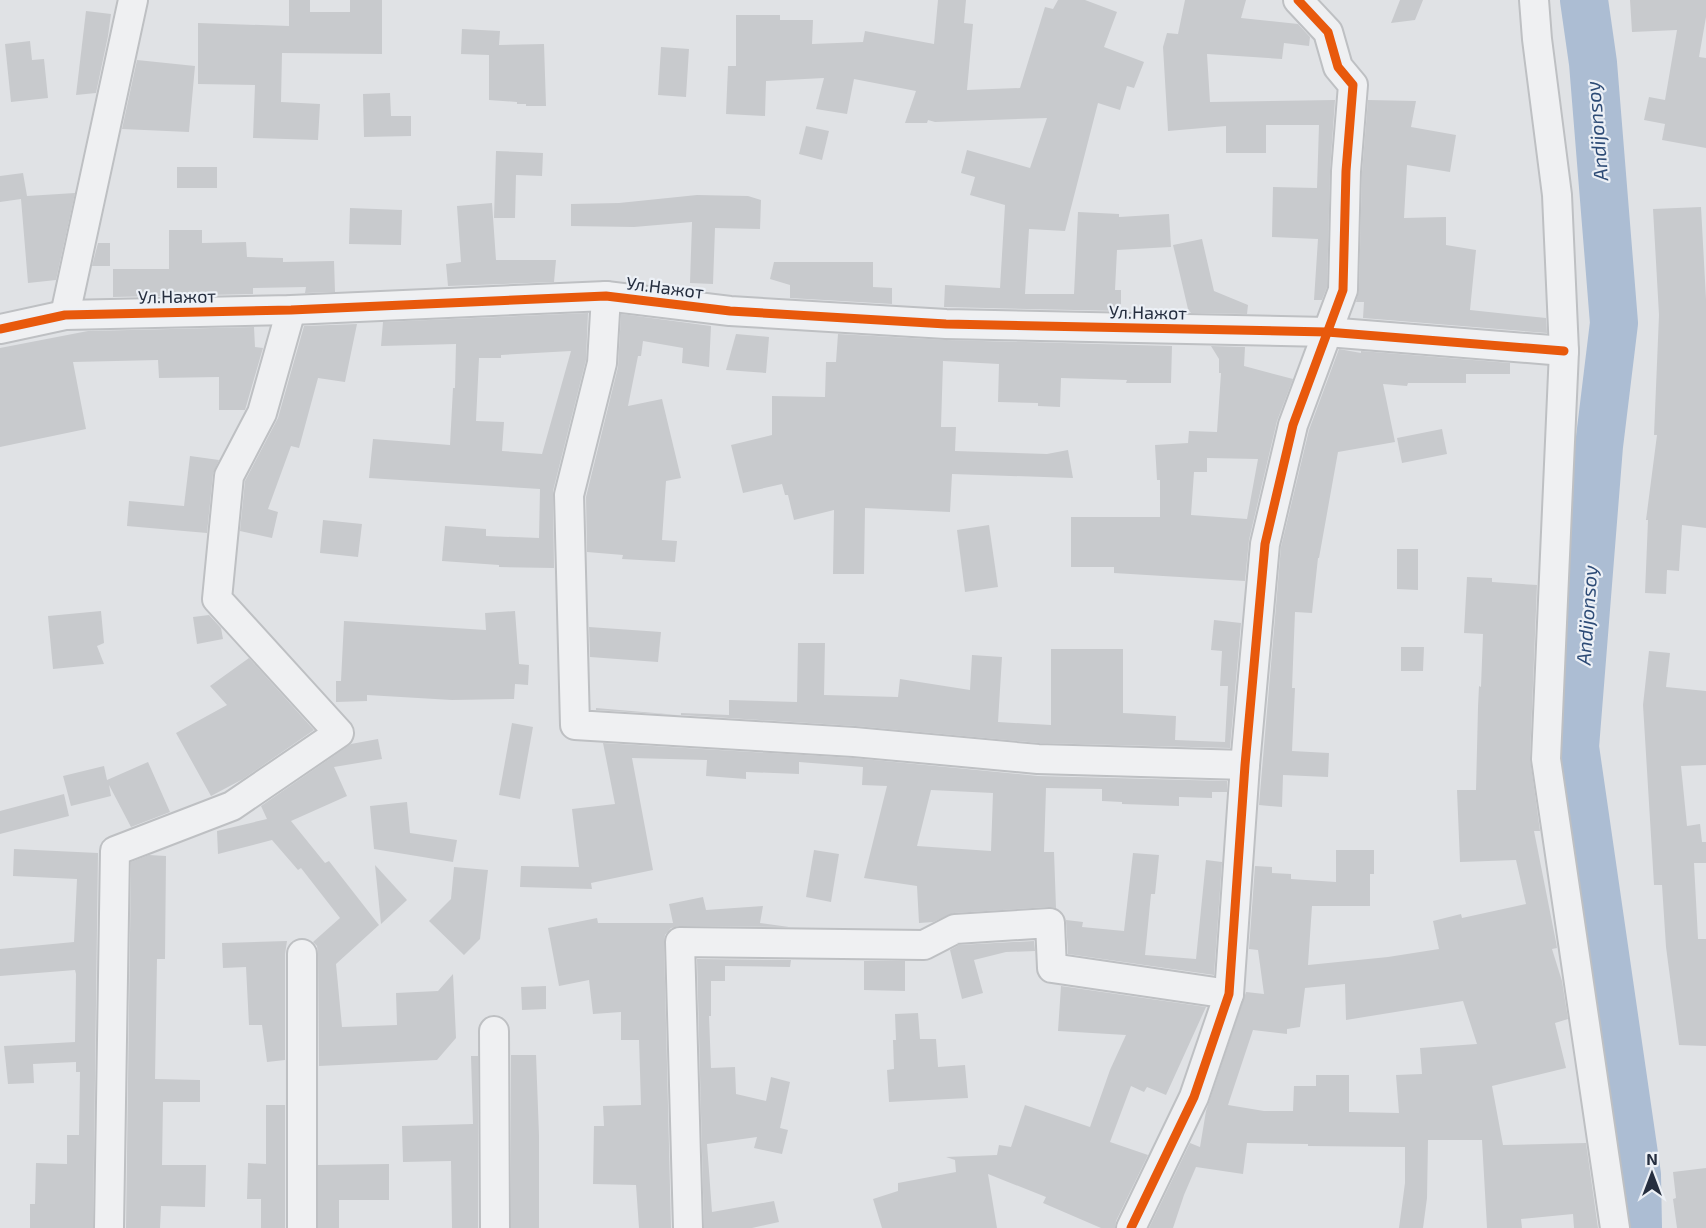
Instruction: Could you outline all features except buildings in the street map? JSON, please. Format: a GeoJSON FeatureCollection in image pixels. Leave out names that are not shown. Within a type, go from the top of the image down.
{"type":"FeatureCollection","features":[{"type":"Feature","properties":{"kind":"street"},"geometry":{"type":"LineString","coordinates":[[65,315],[133,0]]}},
{"type":"Feature","properties":{"kind":"street"},"geometry":{"type":"LineString","coordinates":[[1131,1228],[1194,1096],[1229,994],[1245,765],[1265,544],[1293,425],[1343,290],[1346,171],[1353,85],[1338,67],[1328,32],[1298,0]]}},
{"type":"Feature","properties":{"kind":"street"},"geometry":{"type":"LineString","coordinates":[[1534,0],[1557,195],[1564,351],[1546,759],[1615,1228]]}},
{"type":"Feature","properties":{"kind":"street"},"geometry":{"type":"LineString","coordinates":[[606,296],[602,363],[569,495],[575,725],[854,742],[1038,759],[1245,765]]}},
{"type":"Feature","properties":{"kind":"street","name":"Ул.Нажот"},"geometry":{"type":"LineString","coordinates":[[0,329],[65,315],[291,310],[606,296],[730,311],[946,324],[1327,332],[1564,351]]}},
{"type":"Feature","properties":{"kind":"street"},"geometry":{"type":"LineString","coordinates":[[109,1228],[115,851],[232,806],[339,734],[217,598],[229,476],[262,413],[291,310]]}},
{"type":"Feature","properties":{"kind":"street"},"geometry":{"type":"LineString","coordinates":[[688,1228],[681,942],[924,945],[955,929],[1050,923],[1052,968],[1229,994]]}},
{"type":"Feature","properties":{"kind":"street"},"geometry":{"type":"LineString","coordinates":[[302,954],[302,1228]]}},
{"type":"Feature","properties":{"kind":"street"},"geometry":{"type":"LineString","coordinates":[[494,1031],[495,1228]]}},
{"type":"Feature","properties":{"kind":"waterway","name":"Andijonsoy"},"geometry":{"type":"LineString","coordinates":[[1584,0],[1593,63],[1614,323],[1599,446],[1575,747],[1637,1175],[1638,1228]]}},
{"type":"Feature","properties":{"kind":"cycle path"},"geometry":{"type":"LineString","coordinates":[[1131,1228],[1194,1097],[1229,994],[1245,765],[1265,544],[1293,425],[1343,290],[1346,171],[1353,85],[1338,67],[1328,32],[1298,0]]}},
{"type":"Feature","properties":{"kind":"cycle path"},"geometry":{"type":"LineString","coordinates":[[0,329],[65,315],[291,310],[606,296],[730,311],[946,324],[1327,332],[1564,351]]}}]}
